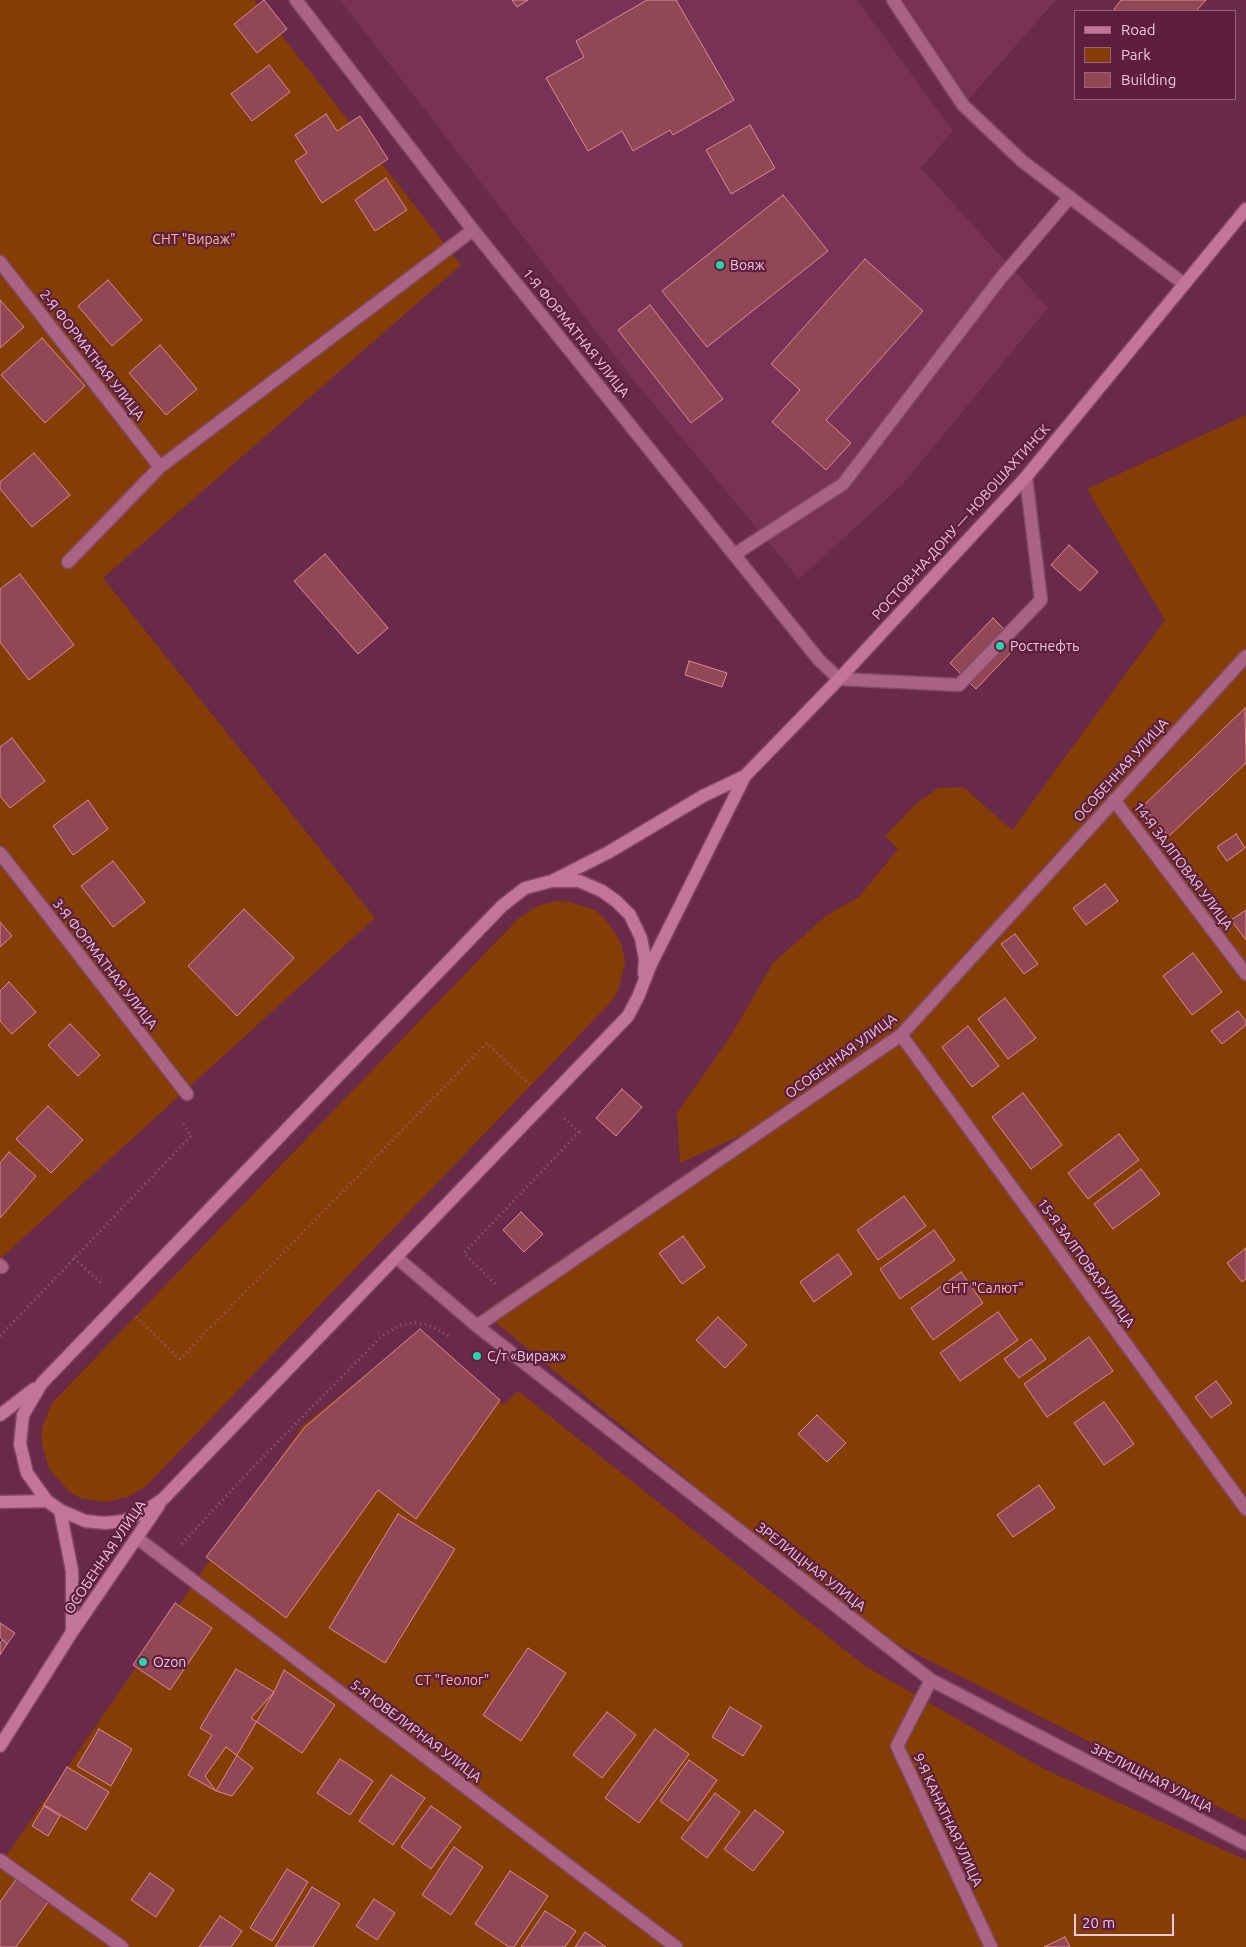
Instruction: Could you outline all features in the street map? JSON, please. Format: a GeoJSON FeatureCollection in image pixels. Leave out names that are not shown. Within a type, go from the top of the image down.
{"type":"FeatureCollection","features":[{"type":"Feature","properties":{"kind":"main road","name":"РОСТОВ-НА-ДОНУ — НОВОШАХТИНСК"},"geometry":{"type":"LineString","coordinates":[[744,776],[839,679],[1026,477],[1246,209]]}},
{"type":"Feature","properties":{"kind":"main road"},"geometry":{"type":"LineString","coordinates":[[0,1415],[42,1383],[502,906],[526,888],[552,880],[609,852],[703,796],[744,776]]}},
{"type":"Feature","properties":{"kind":"main road"},"geometry":{"type":"LineString","coordinates":[[42,1383],[23,1414],[20,1444],[27,1473],[47,1501],[60,1510],[85,1521],[114,1522],[143,1513],[163,1499],[628,1016],[638,997],[644,979],[744,776]]}},
{"type":"Feature","properties":{"kind":"main road"},"geometry":{"type":"LineString","coordinates":[[552,880],[579,881],[602,890],[630,915],[641,938],[645,959],[644,979]]}},
{"type":"Feature","properties":{"kind":"main road","name":"ОСОБЕННАЯ УЛИЦА"},"geometry":{"type":"LineString","coordinates":[[0,1746],[72,1632],[163,1499]]}},
{"type":"Feature","properties":{"kind":"main road"},"geometry":{"type":"LineString","coordinates":[[0,1502],[47,1501]]}},
{"type":"Feature","properties":{"kind":"main road","name":"ОСОБЕННАЯ УЛИЦА"},"geometry":{"type":"LineString","coordinates":[[60,1510],[72,1571],[72,1632]]}},
{"type":"Feature","properties":{"kind":"street","name":"1-Я ФОРМАТНАЯ УЛИЦА"},"geometry":{"type":"LineString","coordinates":[[296,0],[474,230],[819,660],[839,679]]}},
{"type":"Feature","properties":{"kind":"street"},"geometry":{"type":"LineString","coordinates":[[892,0],[963,105],[1022,161],[1184,284]]}},
{"type":"Feature","properties":{"kind":"street"},"geometry":{"type":"LineString","coordinates":[[735,554],[843,484],[1000,279],[1070,197]]}},
{"type":"Feature","properties":{"kind":"street"},"geometry":{"type":"LineString","coordinates":[[68,562],[160,467],[474,230]]}},
{"type":"Feature","properties":{"kind":"street","name":"2-Я ФОРМАТНАЯ УЛИЦА"},"geometry":{"type":"LineString","coordinates":[[0,262],[160,467]]}},
{"type":"Feature","properties":{"kind":"street"},"geometry":{"type":"LineString","coordinates":[[839,679],[959,686],[1041,600],[1026,477]]}},
{"type":"Feature","properties":{"kind":"street","name":"ОСОБЕННАЯ УЛИЦА"},"geometry":{"type":"LineString","coordinates":[[477,1326],[901,1035],[1246,656]]}},
{"type":"Feature","properties":{"kind":"street","name":"14-Я ЗАЛПОВАЯ УЛИЦА"},"geometry":{"type":"LineString","coordinates":[[1114,800],[1246,974]]}},
{"type":"Feature","properties":{"kind":"street","name":"3-Я ФОРМАТНАЯ УЛИЦА"},"geometry":{"type":"LineString","coordinates":[[0,853],[186,1094]]}},
{"type":"Feature","properties":{"kind":"street","name":"15-Я ЗАЛПОВАЯ УЛИЦА"},"geometry":{"type":"LineString","coordinates":[[901,1035],[1246,1509]]}},
{"type":"Feature","properties":{"kind":"street","name":"ЗРЕЛИЩНАЯ УЛИЦА"},"geometry":{"type":"LineString","coordinates":[[396,1257],[477,1326],[931,1680],[1246,1844]]}},
{"type":"Feature","properties":{"kind":"street","name":"5-Я ЮВЕЛИРНАЯ УЛИЦА"},"geometry":{"type":"LineString","coordinates":[[137,1538],[676,1947]]}},
{"type":"Feature","properties":{"kind":"street","name":"9-Я КАНАТНАЯ УЛИЦА"},"geometry":{"type":"LineString","coordinates":[[931,1680],[897,1746],[991,1947]]}},
{"type":"Feature","properties":{"kind":"street"},"geometry":{"type":"LineString","coordinates":[[0,1860],[122,1947]]}},
{"type":"Feature","properties":{"kind":"path"},"geometry":{"type":"LineString","coordinates":[[0,1336],[191,1136],[184,1123]]}},
{"type":"Feature","properties":{"kind":"shaded area"},"geometry":{"type":"Polygon","coordinates":[[[340,0],[857,0],[953,131],[921,168],[1048,308],[902,485],[799,579],[636,383],[340,0]]]}},
{"type":"Feature","properties":{"kind":"shaded area"},"geometry":{"type":"Polygon","coordinates":[[[897,0],[1056,0],[968,100],[897,0]]]}},
{"type":"Feature","properties":{"kind":"green space","name":"СНТ \"Вираж\""},"geometry":{"type":"Polygon","coordinates":[[[0,0],[254,0],[461,265],[103,578],[375,918],[0,1259],[0,0]]]}},
{"type":"Feature","properties":{"kind":"green space","name":"СНТ \"Салют\""},"geometry":{"type":"Polygon","coordinates":[[[1246,415],[1246,1821],[895,1643],[791,1565],[483,1312],[744,1134],[680,1163],[677,1113],[732,1034],[773,963],[827,915],[859,897],[898,849],[885,836],[916,804],[938,788],[963,787],[1012,830],[1165,620],[1087,489],[1246,415]]]}},
{"type":"Feature","properties":{"kind":"green space"},"geometry":{"type":"Polygon","coordinates":[[[557,901],[569,902],[593,909],[603,917],[616,934],[622,946],[625,963],[618,991],[610,1003],[146,1486],[128,1497],[105,1502],[80,1498],[70,1492],[49,1469],[42,1444],[42,1428],[52,1403],[518,919],[537,906],[557,901]]]}},
{"type":"Feature","properties":{"kind":"green space","name":"СТ \"Геолог\""},"geometry":{"type":"Polygon","coordinates":[[[421,1331],[504,1405],[518,1391],[865,1666],[1044,1769],[1246,1860],[1246,1947],[0,1947],[0,1865],[303,1425],[421,1331]]]}},
{"type":"Feature","properties":{"kind":"building"},"geometry":{"type":"Polygon","coordinates":[[[264,0],[287,29],[257,53],[234,24],[264,0]]]}},
{"type":"Feature","properties":{"kind":"building"},"geometry":{"type":"Polygon","coordinates":[[[512,0],[528,0],[517,7],[512,0]]]}},
{"type":"Feature","properties":{"kind":"building"},"geometry":{"type":"Polygon","coordinates":[[[647,0],[676,0],[734,100],[673,135],[670,130],[633,151],[622,131],[588,151],[546,78],[584,57],[576,41],[647,0]]]}},
{"type":"Feature","properties":{"kind":"building"},"geometry":{"type":"Polygon","coordinates":[[[1121,0],[1206,0],[1197,10],[1114,9],[1121,0]]]}},
{"type":"Feature","properties":{"kind":"building"},"geometry":{"type":"Polygon","coordinates":[[[269,65],[290,92],[252,121],[231,94],[269,65]]]}},
{"type":"Feature","properties":{"kind":"building"},"geometry":{"type":"Polygon","coordinates":[[[326,114],[337,131],[360,116],[388,159],[322,203],[295,161],[307,153],[295,135],[326,114]]]}},
{"type":"Feature","properties":{"kind":"building"},"geometry":{"type":"Polygon","coordinates":[[[750,125],[775,168],[731,194],[706,150],[750,125]]]}},
{"type":"Feature","properties":{"kind":"building"},"geometry":{"type":"Polygon","coordinates":[[[386,178],[407,210],[375,231],[355,200],[386,178]]]}},
{"type":"Feature","properties":{"kind":"building"},"geometry":{"type":"Polygon","coordinates":[[[783,195],[828,251],[707,347],[662,291],[783,195]]]}},
{"type":"Feature","properties":{"kind":"building"},"geometry":{"type":"Polygon","coordinates":[[[865,259],[923,311],[826,420],[851,443],[826,470],[772,422],[800,390],[771,364],[865,259]]]}},
{"type":"Feature","properties":{"kind":"building"},"geometry":{"type":"Polygon","coordinates":[[[108,280],[142,320],[112,346],[78,306],[108,280]]]}},
{"type":"Feature","properties":{"kind":"building"},"geometry":{"type":"Polygon","coordinates":[[[0,300],[24,327],[0,348],[0,300]]]}},
{"type":"Feature","properties":{"kind":"building"},"geometry":{"type":"Polygon","coordinates":[[[650,305],[723,399],[691,423],[618,330],[650,305]]]}},
{"type":"Feature","properties":{"kind":"building"},"geometry":{"type":"Polygon","coordinates":[[[42,338],[85,386],[45,423],[1,375],[42,338]]]}},
{"type":"Feature","properties":{"kind":"building"},"geometry":{"type":"Polygon","coordinates":[[[160,345],[197,389],[166,415],[129,373],[160,345]]]}},
{"type":"Feature","properties":{"kind":"building"},"geometry":{"type":"Polygon","coordinates":[[[34,453],[70,495],[32,527],[0,489],[0,482],[34,453]]]}},
{"type":"Feature","properties":{"kind":"building"},"geometry":{"type":"Polygon","coordinates":[[[1069,545],[1098,572],[1080,591],[1051,565],[1069,545]]]}},
{"type":"Feature","properties":{"kind":"building"},"geometry":{"type":"Polygon","coordinates":[[[325,554],[388,628],[358,654],[294,581],[325,554]]]}},
{"type":"Feature","properties":{"kind":"building"},"geometry":{"type":"Polygon","coordinates":[[[20,574],[74,645],[29,680],[0,642],[0,589],[20,574]]]}},
{"type":"Feature","properties":{"kind":"building"},"geometry":{"type":"Polygon","coordinates":[[[993,618],[1019,644],[976,689],[950,663],[993,618]]]}},
{"type":"Feature","properties":{"kind":"building"},"geometry":{"type":"Polygon","coordinates":[[[689,661],[727,673],[722,687],[685,675],[689,661]]]}},
{"type":"Feature","properties":{"kind":"building"},"geometry":{"type":"Polygon","coordinates":[[[1245,708],[1246,763],[1169,836],[1142,807],[1245,708]]]}},
{"type":"Feature","properties":{"kind":"building"},"geometry":{"type":"Polygon","coordinates":[[[12,738],[45,781],[10,808],[0,796],[0,747],[12,738]]]}},
{"type":"Feature","properties":{"kind":"building"},"geometry":{"type":"Polygon","coordinates":[[[88,800],[108,829],[73,855],[53,826],[88,800]]]}},
{"type":"Feature","properties":{"kind":"building"},"geometry":{"type":"Polygon","coordinates":[[[1236,834],[1245,848],[1227,861],[1217,847],[1236,834]]]}},
{"type":"Feature","properties":{"kind":"building"},"geometry":{"type":"Polygon","coordinates":[[[113,861],[145,902],[113,927],[81,886],[113,861]]]}},
{"type":"Feature","properties":{"kind":"building"},"geometry":{"type":"Polygon","coordinates":[[[1105,884],[1118,901],[1086,925],[1073,908],[1105,884]]]}},
{"type":"Feature","properties":{"kind":"building"},"geometry":{"type":"Polygon","coordinates":[[[244,909],[294,958],[237,1016],[188,966],[244,909]]]}},
{"type":"Feature","properties":{"kind":"building"},"geometry":{"type":"Polygon","coordinates":[[[1246,910],[1246,940],[1231,920],[1246,910]]]}},
{"type":"Feature","properties":{"kind":"building"},"geometry":{"type":"Polygon","coordinates":[[[0,922],[12,936],[0,947],[0,922]]]}},
{"type":"Feature","properties":{"kind":"building"},"geometry":{"type":"Polygon","coordinates":[[[1015,934],[1038,964],[1024,974],[1001,944],[1015,934]]]}},
{"type":"Feature","properties":{"kind":"building"},"geometry":{"type":"Polygon","coordinates":[[[1193,953],[1222,992],[1192,1015],[1163,976],[1193,953]]]}},
{"type":"Feature","properties":{"kind":"building"},"geometry":{"type":"Polygon","coordinates":[[[9,982],[36,1012],[12,1034],[0,1021],[0,991],[9,982]]]}},
{"type":"Feature","properties":{"kind":"building"},"geometry":{"type":"Polygon","coordinates":[[[1005,998],[1036,1038],[1008,1059],[978,1019],[1005,998]]]}},
{"type":"Feature","properties":{"kind":"building"},"geometry":{"type":"Polygon","coordinates":[[[1238,1011],[1246,1021],[1246,1025],[1222,1044],[1211,1031],[1238,1011]]]}},
{"type":"Feature","properties":{"kind":"building"},"geometry":{"type":"Polygon","coordinates":[[[70,1024],[100,1055],[78,1076],[48,1045],[70,1024]]]}},
{"type":"Feature","properties":{"kind":"building"},"geometry":{"type":"Polygon","coordinates":[[[968,1026],[999,1066],[972,1087],[942,1047],[968,1026]]]}},
{"type":"Feature","properties":{"kind":"building"},"geometry":{"type":"Polygon","coordinates":[[[622,1089],[642,1107],[616,1136],[596,1118],[622,1089]]]}},
{"type":"Feature","properties":{"kind":"building"},"geometry":{"type":"Polygon","coordinates":[[[1023,1093],[1062,1145],[1031,1169],[992,1117],[1023,1093]]]}},
{"type":"Feature","properties":{"kind":"building"},"geometry":{"type":"Polygon","coordinates":[[[48,1106],[83,1140],[51,1173],[16,1139],[48,1106]]]}},
{"type":"Feature","properties":{"kind":"building"},"geometry":{"type":"Polygon","coordinates":[[[1119,1134],[1139,1160],[1088,1199],[1068,1173],[1119,1134]]]}},
{"type":"Feature","properties":{"kind":"building"},"geometry":{"type":"Polygon","coordinates":[[[9,1152],[36,1176],[0,1218],[0,1163],[9,1152]]]}},
{"type":"Feature","properties":{"kind":"building"},"geometry":{"type":"Polygon","coordinates":[[[1141,1169],[1160,1194],[1113,1229],[1094,1204],[1141,1169]]]}},
{"type":"Feature","properties":{"kind":"building"},"geometry":{"type":"Polygon","coordinates":[[[904,1196],[926,1226],[878,1260],[857,1230],[904,1196]]]}},
{"type":"Feature","properties":{"kind":"building"},"geometry":{"type":"Polygon","coordinates":[[[521,1212],[543,1234],[524,1252],[503,1230],[521,1212]]]}},
{"type":"Feature","properties":{"kind":"building"},"geometry":{"type":"Polygon","coordinates":[[[934,1230],[955,1260],[900,1299],[880,1269],[934,1230]]]}},
{"type":"Feature","properties":{"kind":"building"},"geometry":{"type":"Polygon","coordinates":[[[683,1236],[705,1267],[682,1284],[659,1253],[683,1236]]]}},
{"type":"Feature","properties":{"kind":"building"},"geometry":{"type":"Polygon","coordinates":[[[1246,1248],[1246,1279],[1242,1282],[1227,1263],[1246,1248]]]}},
{"type":"Feature","properties":{"kind":"building"},"geometry":{"type":"Polygon","coordinates":[[[838,1254],[852,1274],[814,1302],[800,1282],[838,1254]]]}},
{"type":"Feature","properties":{"kind":"building"},"geometry":{"type":"Polygon","coordinates":[[[961,1272],[983,1303],[933,1340],[911,1308],[961,1272]]]}},
{"type":"Feature","properties":{"kind":"building"},"geometry":{"type":"Polygon","coordinates":[[[998,1312],[1018,1340],[960,1381],[940,1353],[998,1312]]]}},
{"type":"Feature","properties":{"kind":"building"},"geometry":{"type":"Polygon","coordinates":[[[718,1317],[747,1345],[725,1368],[696,1340],[718,1317]]]}},
{"type":"Feature","properties":{"kind":"building"},"geometry":{"type":"Polygon","coordinates":[[[420,1329],[500,1400],[416,1519],[378,1490],[286,1618],[206,1557],[305,1427],[420,1329]]]}},
{"type":"Feature","properties":{"kind":"building"},"geometry":{"type":"Polygon","coordinates":[[[1089,1337],[1113,1371],[1047,1417],[1024,1384],[1089,1337]]]}},
{"type":"Feature","properties":{"kind":"building"},"geometry":{"type":"Polygon","coordinates":[[[1031,1339],[1046,1359],[1019,1378],[1004,1359],[1031,1339]]]}},
{"type":"Feature","properties":{"kind":"building"},"geometry":{"type":"Polygon","coordinates":[[[1216,1381],[1232,1403],[1211,1418],[1195,1397],[1216,1381]]]}},
{"type":"Feature","properties":{"kind":"building"},"geometry":{"type":"Polygon","coordinates":[[[1104,1402],[1134,1444],[1104,1465],[1074,1423],[1104,1402]]]}},
{"type":"Feature","properties":{"kind":"building"},"geometry":{"type":"Polygon","coordinates":[[[817,1415],[846,1443],[827,1462],[798,1434],[817,1415]]]}},
{"type":"Feature","properties":{"kind":"building"},"geometry":{"type":"Polygon","coordinates":[[[1039,1485],[1055,1508],[1013,1537],[997,1515],[1039,1485]]]}},
{"type":"Feature","properties":{"kind":"building"},"geometry":{"type":"Polygon","coordinates":[[[398,1514],[455,1549],[385,1663],[329,1628],[398,1514]]]}},
{"type":"Feature","properties":{"kind":"building"},"geometry":{"type":"Polygon","coordinates":[[[175,1603],[212,1628],[170,1690],[133,1665],[175,1603]]]}},
{"type":"Feature","properties":{"kind":"building"},"geometry":{"type":"Polygon","coordinates":[[[0,1623],[15,1633],[7,1644],[0,1637],[0,1623]]]}},
{"type":"Feature","properties":{"kind":"building"},"geometry":{"type":"Polygon","coordinates":[[[3,1640],[7,1644],[0,1655],[0,1643],[3,1640]]]}},
{"type":"Feature","properties":{"kind":"building"},"geometry":{"type":"Polygon","coordinates":[[[528,1648],[566,1673],[521,1741],[483,1715],[528,1648]]]}},
{"type":"Feature","properties":{"kind":"building"},"geometry":{"type":"Polygon","coordinates":[[[236,1669],[274,1692],[216,1791],[188,1775],[212,1735],[200,1728],[236,1669]]]}},
{"type":"Feature","properties":{"kind":"building"},"geometry":{"type":"Polygon","coordinates":[[[284,1670],[335,1705],[302,1753],[251,1718],[274,1692],[284,1670]]]}},
{"type":"Feature","properties":{"kind":"building"},"geometry":{"type":"Polygon","coordinates":[[[730,1707],[762,1726],[743,1756],[712,1737],[730,1707]]]}},
{"type":"Feature","properties":{"kind":"building"},"geometry":{"type":"Polygon","coordinates":[[[607,1712],[636,1735],[602,1778],[573,1755],[607,1712]]]}},
{"type":"Feature","properties":{"kind":"building"},"geometry":{"type":"Polygon","coordinates":[[[99,1729],[132,1749],[111,1786],[77,1766],[99,1729]]]}},
{"type":"Feature","properties":{"kind":"building"},"geometry":{"type":"Polygon","coordinates":[[[655,1729],[689,1754],[639,1823],[605,1798],[655,1729]]]}},
{"type":"Feature","properties":{"kind":"building"},"geometry":{"type":"Polygon","coordinates":[[[226,1747],[253,1768],[232,1796],[216,1791],[205,1776],[226,1747]]]}},
{"type":"Feature","properties":{"kind":"building"},"geometry":{"type":"Polygon","coordinates":[[[340,1759],[373,1781],[350,1815],[317,1793],[340,1759]]]}},
{"type":"Feature","properties":{"kind":"building"},"geometry":{"type":"Polygon","coordinates":[[[689,1760],[717,1780],[688,1821],[660,1801],[689,1760]]]}},
{"type":"Feature","properties":{"kind":"building"},"geometry":{"type":"Polygon","coordinates":[[[67,1767],[109,1792],[86,1830],[44,1805],[67,1767]]]}},
{"type":"Feature","properties":{"kind":"building"},"geometry":{"type":"Polygon","coordinates":[[[391,1775],[425,1798],[393,1845],[359,1821],[391,1775]]]}},
{"type":"Feature","properties":{"kind":"building"},"geometry":{"type":"Polygon","coordinates":[[[715,1793],[740,1812],[707,1858],[681,1838],[715,1793]]]}},
{"type":"Feature","properties":{"kind":"building"},"geometry":{"type":"Polygon","coordinates":[[[44,1806],[60,1816],[48,1836],[32,1826],[44,1806]]]}},
{"type":"Feature","properties":{"kind":"building"},"geometry":{"type":"Polygon","coordinates":[[[431,1806],[461,1827],[431,1869],[401,1847],[431,1806]]]}},
{"type":"Feature","properties":{"kind":"building"},"geometry":{"type":"Polygon","coordinates":[[[755,1810],[784,1832],[753,1871],[724,1849],[755,1810]]]}},
{"type":"Feature","properties":{"kind":"building"},"geometry":{"type":"Polygon","coordinates":[[[454,1847],[483,1867],[451,1915],[422,1895],[454,1847]]]}},
{"type":"Feature","properties":{"kind":"building"},"geometry":{"type":"Polygon","coordinates":[[[287,1869],[308,1882],[272,1941],[250,1928],[287,1869]]]}},
{"type":"Feature","properties":{"kind":"building"},"geometry":{"type":"Polygon","coordinates":[[[510,1871],[548,1896],[514,1947],[509,1947],[475,1924],[510,1871]]]}},
{"type":"Feature","properties":{"kind":"building"},"geometry":{"type":"Polygon","coordinates":[[[150,1873],[174,1890],[156,1917],[131,1900],[150,1873]]]}},
{"type":"Feature","properties":{"kind":"building"},"geometry":{"type":"Polygon","coordinates":[[[17,1878],[49,1901],[16,1947],[0,1947],[0,1902],[17,1878]]]}},
{"type":"Feature","properties":{"kind":"building"},"geometry":{"type":"Polygon","coordinates":[[[312,1887],[340,1904],[313,1947],[275,1947],[312,1887]]]}},
{"type":"Feature","properties":{"kind":"building"},"geometry":{"type":"Polygon","coordinates":[[[374,1899],[395,1913],[377,1940],[356,1926],[374,1899]]]}},
{"type":"Feature","properties":{"kind":"building"},"geometry":{"type":"Polygon","coordinates":[[[545,1911],[576,1931],[565,1947],[521,1947],[545,1911]]]}},
{"type":"Feature","properties":{"kind":"building"},"geometry":{"type":"Polygon","coordinates":[[[220,1916],[242,1931],[231,1947],[199,1947],[220,1916]]]}},
{"type":"Feature","properties":{"kind":"building"},"geometry":{"type":"Polygon","coordinates":[[[585,1932],[606,1947],[575,1947],[585,1932]]]}},
{"type":"Feature","properties":{"kind":"building"},"geometry":{"type":"Polygon","coordinates":[[[1065,1937],[1070,1947],[1044,1947],[1065,1937]]]}},
{"type":"Feature","properties":{"kind":"place","name":"Вояж"},"geometry":{"type":"Point","coordinates":[720,265]}},
{"type":"Feature","properties":{"kind":"place","name":"Ростнефть"},"geometry":{"type":"Point","coordinates":[1000,646]}},
{"type":"Feature","properties":{"kind":"place","name":"С/т «Вираж»"},"geometry":{"type":"Point","coordinates":[477,1356]}},
{"type":"Feature","properties":{"kind":"place","name":"Ozon"},"geometry":{"type":"Point","coordinates":[143,1662]}}]}
